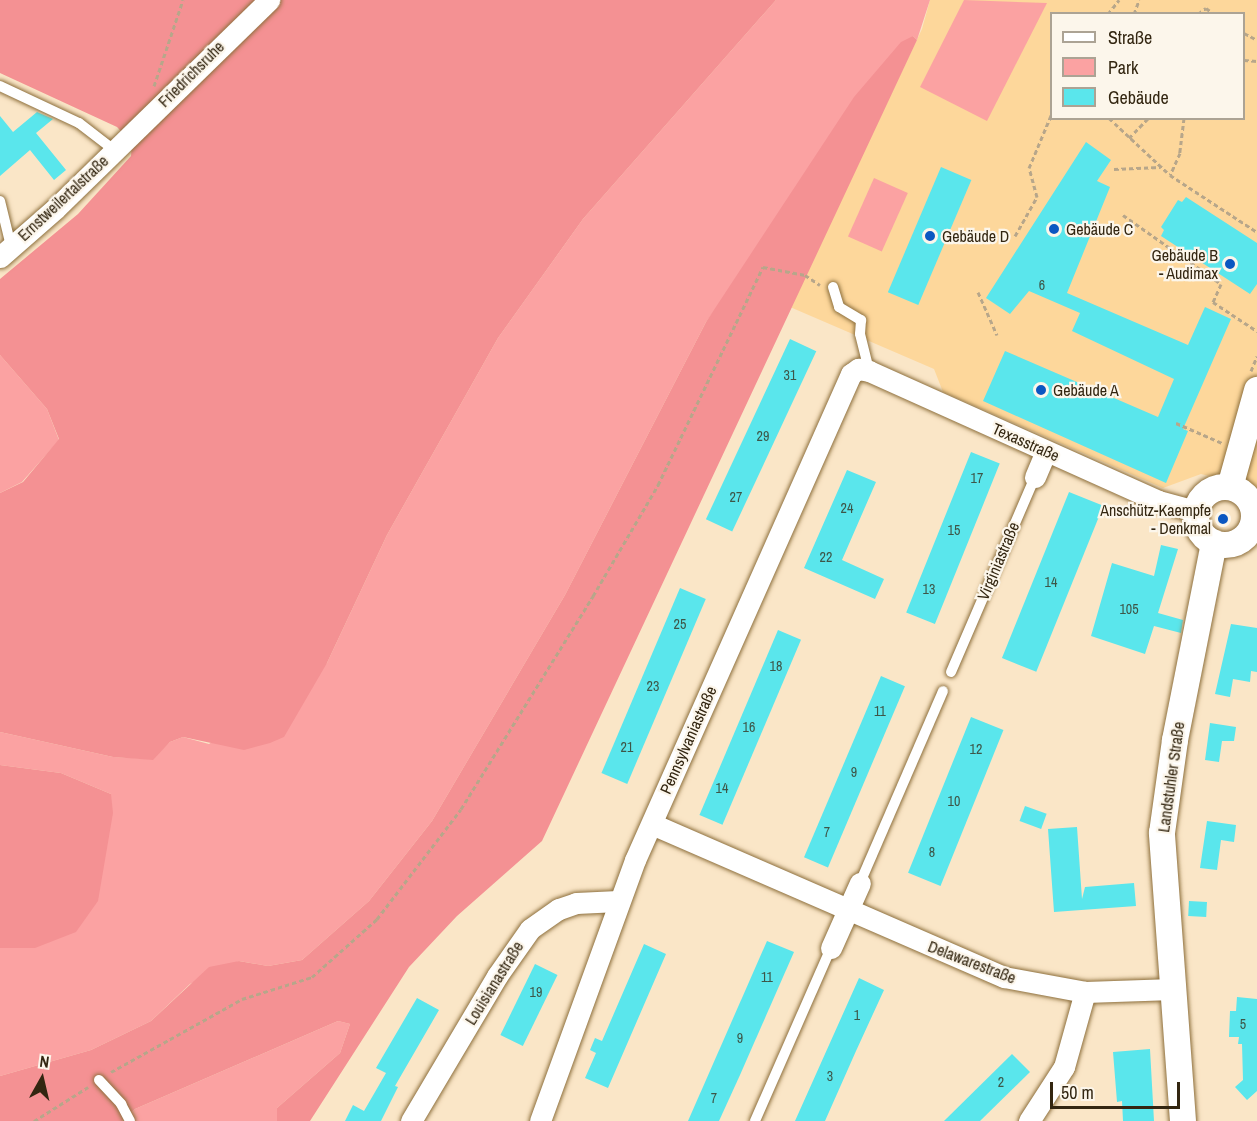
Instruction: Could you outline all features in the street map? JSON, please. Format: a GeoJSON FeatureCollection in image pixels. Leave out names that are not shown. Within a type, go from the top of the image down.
{"type":"FeatureCollection","features":[{"type":"Feature","properties":{"kind":"street","name":"Friedrichsruhe"},"geometry":{"type":"LineString","coordinates":[[114,150],[269,0]]}},
{"type":"Feature","properties":{"kind":"street","name":"Ernstweilertalstraße"},"geometry":{"type":"LineString","coordinates":[[6,252],[56,208],[114,150]]}},
{"type":"Feature","properties":{"kind":"street","name":"Texasstraße"},"geometry":{"type":"LineString","coordinates":[[863,370],[1158,501],[1196,511]]}},
{"type":"Feature","properties":{"kind":"street","name":"Pennsylvaniastraße"},"geometry":{"type":"LineString","coordinates":[[540,1121],[618,901],[846,381],[863,370]]}},
{"type":"Feature","properties":{"kind":"street"},"geometry":{"type":"LineString","coordinates":[[1230,487],[1257,390]]}},
{"type":"Feature","properties":{"kind":"street","name":"Virginiastraße"},"geometry":{"type":"LineString","coordinates":[[1035,477],[1046,451]]}},
{"type":"Feature","properties":{"kind":"street"},"geometry":{"type":"LineString","coordinates":[[1230,487],[1250,502],[1255,520],[1239,541],[1214,543],[1199,530],[1196,511],[1208,492],[1230,487]]}},
{"type":"Feature","properties":{"kind":"street","name":"Landstuhler Straße"},"geometry":{"type":"LineString","coordinates":[[1183,1121],[1162,862],[1164,808],[1214,543]]}},
{"type":"Feature","properties":{"kind":"street","name":"Delawarestraße"},"geometry":{"type":"LineString","coordinates":[[652,824],[1004,977],[1084,992],[1173,989]]}},
{"type":"Feature","properties":{"kind":"street"},"geometry":{"type":"LineString","coordinates":[[831,948],[860,883]]}},
{"type":"Feature","properties":{"kind":"street","name":"Louisianastraße"},"geometry":{"type":"LineString","coordinates":[[411,1121],[502,968],[530,929],[559,909],[576,903],[618,901]]}},
{"type":"Feature","properties":{"kind":"street"},"geometry":{"type":"LineString","coordinates":[[1029,1121],[1064,1067],[1084,992]]}},
{"type":"Feature","properties":{"kind":"lane"},"geometry":{"type":"LineString","coordinates":[[0,86],[79,123],[114,150]]}},
{"type":"Feature","properties":{"kind":"lane","name":"Ernstweilertalstraße"},"geometry":{"type":"LineString","coordinates":[[0,201],[6,252]]}},
{"type":"Feature","properties":{"kind":"lane"},"geometry":{"type":"LineString","coordinates":[[833,287],[839,307],[861,320],[863,370]]}},
{"type":"Feature","properties":{"kind":"lane","name":"Virginiastraße"},"geometry":{"type":"LineString","coordinates":[[949,666],[1035,477]]}},
{"type":"Feature","properties":{"kind":"lane"},"geometry":{"type":"LineString","coordinates":[[860,883],[943,691]]}},
{"type":"Feature","properties":{"kind":"lane"},"geometry":{"type":"LineString","coordinates":[[755,1121],[831,948]]}},
{"type":"Feature","properties":{"kind":"lane"},"geometry":{"type":"LineString","coordinates":[[99,1080],[121,1104],[129,1121]]}},
{"type":"Feature","properties":{"kind":"path"},"geometry":{"type":"LineString","coordinates":[[150,115],[154,84],[183,0]]}},
{"type":"Feature","properties":{"kind":"path"},"geometry":{"type":"LineString","coordinates":[[1110,12],[1119,0]]}},
{"type":"Feature","properties":{"kind":"path"},"geometry":{"type":"LineString","coordinates":[[1015,236],[1037,197],[1029,168],[1050,118]]}},
{"type":"Feature","properties":{"kind":"path"},"geometry":{"type":"LineString","coordinates":[[1111,120],[1170,175],[1257,232]]}},
{"type":"Feature","properties":{"kind":"path"},"geometry":{"type":"LineString","coordinates":[[1129,138],[1146,120]]}},
{"type":"Feature","properties":{"kind":"path"},"geometry":{"type":"LineString","coordinates":[[1170,175],[1180,153],[1184,120]]}},
{"type":"Feature","properties":{"kind":"path"},"geometry":{"type":"LineString","coordinates":[[1114,169],[1160,167]]}},
{"type":"Feature","properties":{"kind":"path"},"geometry":{"type":"LineString","coordinates":[[1123,215],[1221,284],[1213,302],[1257,331]]}},
{"type":"Feature","properties":{"kind":"path"},"geometry":{"type":"LineString","coordinates":[[34,1121],[99,1080],[242,999],[312,977],[376,919],[461,809],[569,637],[658,485],[763,267],[805,275],[818,284],[833,287]]}},
{"type":"Feature","properties":{"kind":"path"},"geometry":{"type":"LineString","coordinates":[[978,292],[997,335]]}},
{"type":"Feature","properties":{"kind":"path"},"geometry":{"type":"LineString","coordinates":[[1176,423],[1223,444]]}},
{"type":"Feature","properties":{"kind":"shaded area"},"geometry":{"type":"Polygon","coordinates":[[[0,0],[776,0],[583,219],[498,338],[387,535],[327,663],[284,737],[270,743],[244,750],[183,737],[170,742],[153,760],[113,757],[0,732],[0,493],[23,482],[59,439],[47,409],[0,355],[0,279],[78,214],[131,156],[132,143],[117,127],[0,73],[0,0]]]}},
{"type":"Feature","properties":{"kind":"shaded area"},"geometry":{"type":"Polygon","coordinates":[[[930,0],[1257,0],[1257,488],[1201,474],[1163,488],[943,392],[934,369],[790,307],[922,29],[930,0]]]}},
{"type":"Feature","properties":{"kind":"shaded area"},"geometry":{"type":"Polygon","coordinates":[[[913,36],[917,40],[542,841],[457,916],[409,967],[310,1121],[277,1121],[277,1108],[340,1053],[350,1024],[338,1021],[135,1109],[122,1121],[0,1121],[0,1076],[91,1050],[151,1021],[209,967],[239,961],[268,966],[302,960],[369,901],[432,821],[565,595],[706,322],[854,97],[901,42],[913,36]]]}},
{"type":"Feature","properties":{"kind":"shaded area"},"geometry":{"type":"Polygon","coordinates":[[[0,765],[61,773],[111,794],[113,813],[98,901],[76,932],[35,948],[0,948],[0,765]]]}},
{"type":"Feature","properties":{"kind":"green space"},"geometry":{"type":"Polygon","coordinates":[[[776,0],[930,0],[917,40],[913,36],[706,322],[565,595],[432,821],[369,901],[302,960],[268,966],[239,961],[190,984],[151,1021],[91,1050],[0,1076],[0,948],[111,794],[61,773],[0,765],[0,732],[113,757],[152,759],[170,742],[183,737],[209,744],[327,663],[387,535],[498,338],[583,219],[776,0]]]}},
{"type":"Feature","properties":{"kind":"green space"},"geometry":{"type":"Polygon","coordinates":[[[964,0],[1047,3],[987,121],[920,87],[964,0]]]}},
{"type":"Feature","properties":{"kind":"green space"},"geometry":{"type":"Polygon","coordinates":[[[874,178],[908,193],[882,252],[848,236],[874,178]]]}},
{"type":"Feature","properties":{"kind":"green space"},"geometry":{"type":"Polygon","coordinates":[[[0,355],[47,409],[59,440],[22,482],[0,493],[0,355]]]}},
{"type":"Feature","properties":{"kind":"green space"},"geometry":{"type":"Polygon","coordinates":[[[338,1021],[350,1024],[340,1053],[277,1108],[277,1121],[122,1121],[135,1109],[338,1021]]]}},
{"type":"Feature","properties":{"kind":"building"},"geometry":{"type":"Polygon","coordinates":[[[37,112],[53,119],[36,133],[66,170],[54,180],[30,150],[0,176],[0,116],[13,132],[37,112]]]}},
{"type":"Feature","properties":{"kind":"building","name":"Gebäude A"},"geometry":{"type":"Polygon","coordinates":[[[1086,142],[1111,160],[1097,181],[1110,187],[1067,293],[1188,345],[1205,307],[1231,319],[1183,429],[1188,431],[1166,483],[983,401],[1005,351],[1158,417],[1174,379],[1072,331],[1080,313],[1029,291],[1010,314],[986,298],[1086,142]]]}},
{"type":"Feature","properties":{"kind":"building","name":"Gebäude D"},"geometry":{"type":"Polygon","coordinates":[[[941,167],[971,180],[918,305],[888,292],[941,167]]]}},
{"type":"Feature","properties":{"kind":"building","name":"Gebäude B - Audimax"},"geometry":{"type":"Polygon","coordinates":[[[1186,197],[1257,243],[1257,284],[1250,294],[1161,236],[1164,230],[1161,227],[1178,200],[1182,202],[1186,197]]]}},
{"type":"Feature","properties":{"kind":"building"},"geometry":{"type":"Polygon","coordinates":[[[790,339],[816,351],[732,532],[706,519],[790,339]]]}},
{"type":"Feature","properties":{"kind":"building"},"geometry":{"type":"Polygon","coordinates":[[[971,452],[1000,464],[935,624],[906,612],[971,452]]]}},
{"type":"Feature","properties":{"kind":"building"},"geometry":{"type":"Polygon","coordinates":[[[847,470],[876,482],[842,560],[884,579],[875,599],[804,568],[847,470]]]}},
{"type":"Feature","properties":{"kind":"building"},"geometry":{"type":"Polygon","coordinates":[[[1069,492],[1103,506],[1036,672],[1002,658],[1069,492]]]}},
{"type":"Feature","properties":{"kind":"building"},"geometry":{"type":"Polygon","coordinates":[[[1161,545],[1178,549],[1158,613],[1183,620],[1181,633],[1154,626],[1145,654],[1091,636],[1112,563],[1154,576],[1161,545]]]}},
{"type":"Feature","properties":{"kind":"building"},"geometry":{"type":"Polygon","coordinates":[[[680,588],[706,599],[627,784],[601,773],[680,588]]]}},
{"type":"Feature","properties":{"kind":"building"},"geometry":{"type":"Polygon","coordinates":[[[1231,624],[1257,628],[1257,672],[1251,671],[1250,682],[1233,679],[1230,697],[1215,694],[1231,624]]]}},
{"type":"Feature","properties":{"kind":"building"},"geometry":{"type":"Polygon","coordinates":[[[778,630],[801,640],[722,825],[699,815],[778,630]]]}},
{"type":"Feature","properties":{"kind":"building"},"geometry":{"type":"Polygon","coordinates":[[[881,676],[905,686],[828,867],[804,857],[881,676]]]}},
{"type":"Feature","properties":{"kind":"building"},"geometry":{"type":"Polygon","coordinates":[[[971,717],[1003,730],[941,886],[908,873],[971,717]]]}},
{"type":"Feature","properties":{"kind":"building"},"geometry":{"type":"Polygon","coordinates":[[[1210,723],[1236,727],[1234,741],[1222,741],[1219,762],[1205,760],[1210,723]]]}},
{"type":"Feature","properties":{"kind":"building"},"geometry":{"type":"Polygon","coordinates":[[[1025,806],[1047,814],[1041,829],[1020,821],[1025,806]]]}},
{"type":"Feature","properties":{"kind":"building"},"geometry":{"type":"Polygon","coordinates":[[[1207,821],[1236,825],[1234,842],[1221,840],[1217,870],[1200,868],[1207,821]]]}},
{"type":"Feature","properties":{"kind":"building"},"geometry":{"type":"Polygon","coordinates":[[[1077,827],[1082,899],[1085,887],[1134,883],[1136,906],[1054,912],[1048,829],[1077,827]]]}},
{"type":"Feature","properties":{"kind":"building"},"geometry":{"type":"Polygon","coordinates":[[[1189,901],[1207,902],[1206,917],[1188,916],[1189,901]]]}},
{"type":"Feature","properties":{"kind":"building"},"geometry":{"type":"Polygon","coordinates":[[[767,941],[794,952],[719,1121],[688,1121],[767,941]]]}},
{"type":"Feature","properties":{"kind":"building"},"geometry":{"type":"Polygon","coordinates":[[[644,944],[666,954],[608,1088],[585,1078],[596,1053],[590,1050],[595,1038],[602,1041],[644,944]]]}},
{"type":"Feature","properties":{"kind":"building"},"geometry":{"type":"Polygon","coordinates":[[[535,964],[557,975],[523,1046],[500,1035],[535,964]]]}},
{"type":"Feature","properties":{"kind":"building"},"geometry":{"type":"Polygon","coordinates":[[[859,978],[884,990],[825,1121],[795,1121],[859,978]]]}},
{"type":"Feature","properties":{"kind":"building"},"geometry":{"type":"Polygon","coordinates":[[[1237,997],[1257,999],[1257,1091],[1247,1100],[1235,1087],[1243,1080],[1242,1044],[1238,1044],[1239,1037],[1229,1037],[1230,1011],[1236,1011],[1237,997]]]}},
{"type":"Feature","properties":{"kind":"building"},"geometry":{"type":"Polygon","coordinates":[[[417,998],[439,1010],[395,1086],[398,1087],[381,1121],[345,1121],[353,1105],[364,1111],[386,1073],[376,1068],[417,998]]]}},
{"type":"Feature","properties":{"kind":"building"},"geometry":{"type":"Polygon","coordinates":[[[1150,1049],[1154,1121],[1123,1121],[1122,1101],[1117,1102],[1113,1052],[1150,1049]]]}},
{"type":"Feature","properties":{"kind":"building"},"geometry":{"type":"Polygon","coordinates":[[[1012,1054],[1030,1072],[980,1121],[944,1121],[1012,1054]]]}},
{"type":"Feature","properties":{"kind":"place","name":"Gebäude C"},"geometry":{"type":"Point","coordinates":[1054,229]}},
{"type":"Feature","properties":{"kind":"place","name":"Gebäude D"},"geometry":{"type":"Point","coordinates":[930,236]}},
{"type":"Feature","properties":{"kind":"place","name":"Gebäude B - Audimax"},"geometry":{"type":"Point","coordinates":[1230,264]}},
{"type":"Feature","properties":{"kind":"place","name":"Gebäude A"},"geometry":{"type":"Point","coordinates":[1041,390]}},
{"type":"Feature","properties":{"kind":"place","name":"Anschütz-Kaempfe - Denkmal"},"geometry":{"type":"Point","coordinates":[1223,519]}}]}
